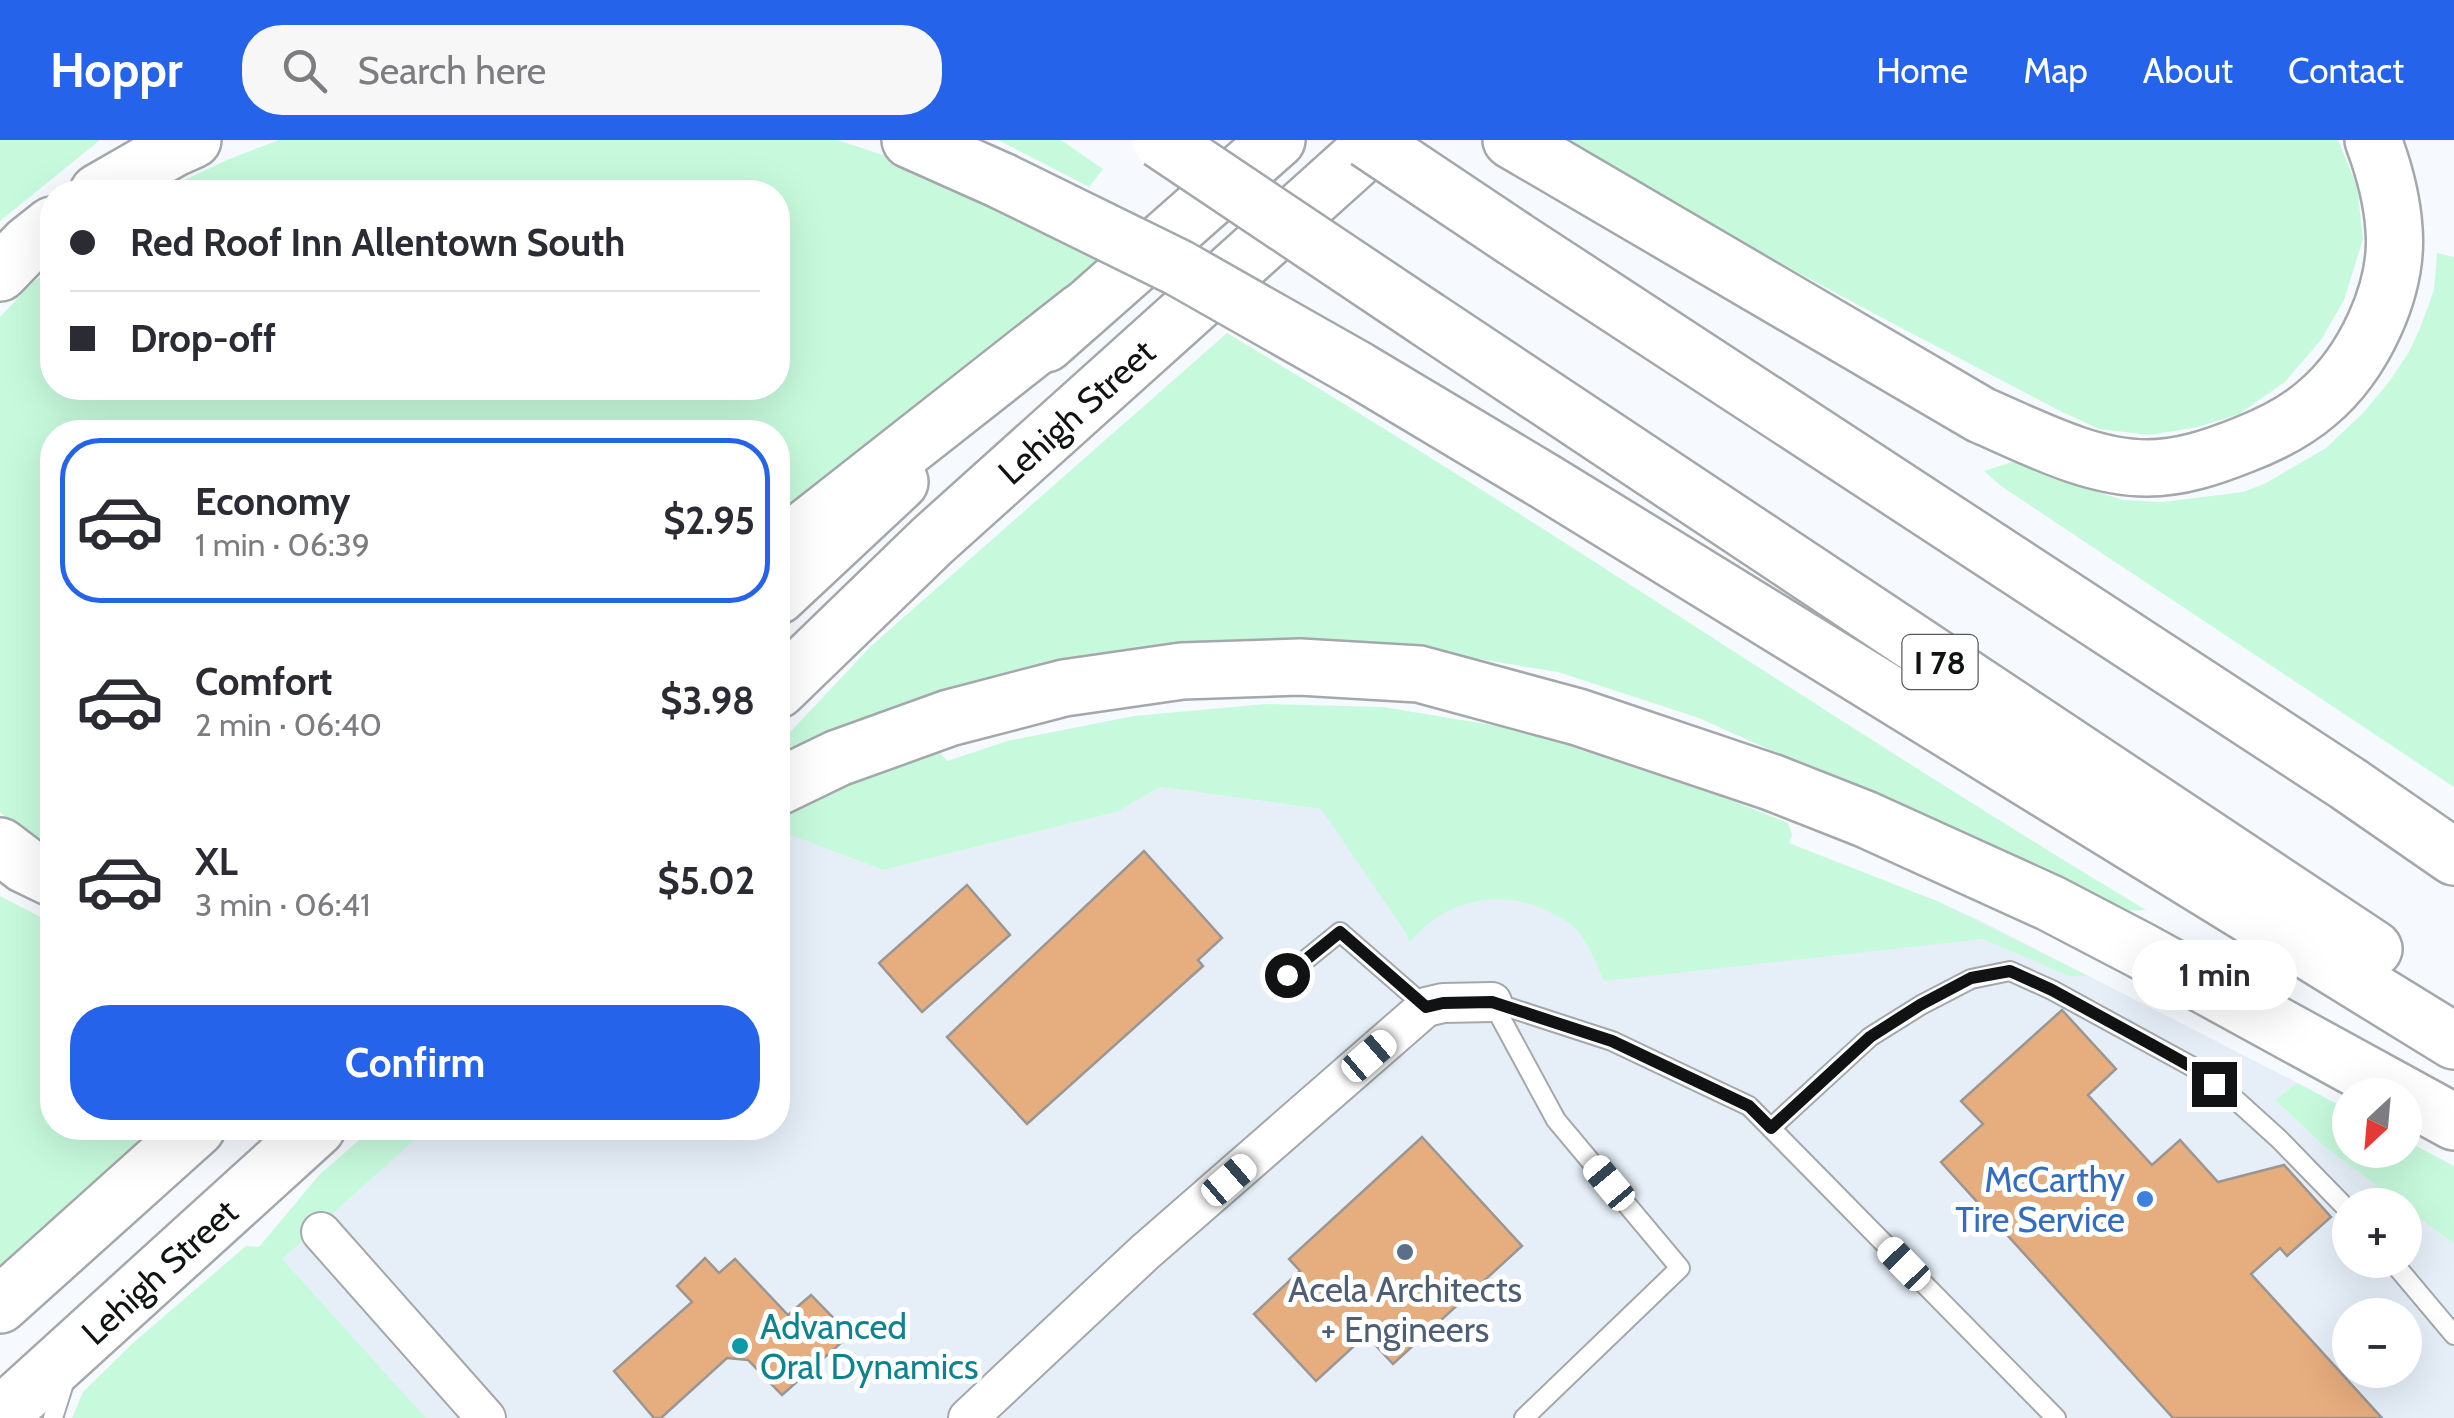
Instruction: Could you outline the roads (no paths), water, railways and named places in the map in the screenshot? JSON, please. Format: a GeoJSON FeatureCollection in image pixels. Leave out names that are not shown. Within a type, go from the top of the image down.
{"type":"FeatureCollection","features":[{"type":"Feature","properties":{"kind":"highway"},"geometry":{"type":"LineString","coordinates":[[119,180],[193,140]]}},
{"type":"Feature","properties":{"kind":"highway"},"geometry":{"type":"LineString","coordinates":[[910,140],[1179,268],[1356,369],[2454,1041]]}},
{"type":"Feature","properties":{"kind":"highway","name":"I 78"},"geometry":{"type":"LineString","coordinates":[[1160,140],[2454,1002]]}},
{"type":"Feature","properties":{"kind":"highway","name":"Lehigh Street"},"geometry":{"type":"LineString","coordinates":[[790,585],[1082,312],[1277,140]]}},
{"type":"Feature","properties":{"kind":"highway"},"geometry":{"type":"LineString","coordinates":[[1367,140],[2454,857]]}},
{"type":"Feature","properties":{"kind":"highway","name":"Lehigh Street"},"geometry":{"type":"LineString","coordinates":[[790,678],[932,542],[1378,140]]}},
{"type":"Feature","properties":{"kind":"highway"},"geometry":{"type":"LineString","coordinates":[[1511,140],[1981,415],[2081,455],[2146,468],[2187,464],[2272,434],[2317,404],[2353,364],[2379,316],[2390,279],[2394,232],[2388,179],[2373,140]]}},
{"type":"Feature","properties":{"kind":"highway"},"geometry":{"type":"LineString","coordinates":[[0,274],[40,234]]}},
{"type":"Feature","properties":{"kind":"highway"},"geometry":{"type":"LineString","coordinates":[[790,541],[1082,312]]}},
{"type":"Feature","properties":{"kind":"highway"},"geometry":{"type":"LineString","coordinates":[[790,781],[838,758],[949,718],[1064,688],[1182,671],[1300,667],[1419,674],[1578,718],[1770,782],[1864,819],[2050,903],[2454,1122]]}},
{"type":"Feature","properties":{"kind":"highway"},"geometry":{"type":"LineString","coordinates":[[0,846],[40,872]]}},
{"type":"Feature","properties":{"kind":"highway"},"geometry":{"type":"LineString","coordinates":[[0,1306],[183,1140]]}},
{"type":"Feature","properties":{"kind":"highway","name":"Lehigh Street"},"geometry":{"type":"LineString","coordinates":[[0,1416],[303,1140]]}},
{"type":"Feature","properties":{"kind":"street"},"geometry":{"type":"LineString","coordinates":[[968,1418],[1119,1276],[1426,1007],[1492,1002]]}},
{"type":"Feature","properties":{"kind":"street"},"geometry":{"type":"LineString","coordinates":[[321,1232],[486,1418]]}},
{"type":"Feature","properties":{"kind":"lane"},"geometry":{"type":"LineString","coordinates":[[1287,975],[1340,932],[1426,1007]]}},
{"type":"Feature","properties":{"kind":"lane"},"geometry":{"type":"LineString","coordinates":[[1771,1128],[1870,1037],[1971,978],[2010,971],[2190,1066],[2237,1101],[2332,1193]]}},
{"type":"Feature","properties":{"kind":"lane"},"geometry":{"type":"LineString","coordinates":[[1492,1002],[1612,1041],[1749,1106],[2056,1418]]}},
{"type":"Feature","properties":{"kind":"lane"},"geometry":{"type":"LineString","coordinates":[[1492,1002],[1556,1120],[1680,1268],[1524,1418]]}},
{"type":"Feature","properties":{"kind":"lane"},"geometry":{"type":"LineString","coordinates":[[2406,1278],[2454,1335]]}},
{"type":"Feature","properties":{"kind":"lane"},"geometry":{"type":"LineString","coordinates":[[52,1418],[76,1346]]}},
{"type":"Feature","properties":{"kind":"place","name":"McCarthy Tire Service"},"geometry":{"type":"Point","coordinates":[2145,1199]}},
{"type":"Feature","properties":{"kind":"place","name":"Acela Architects + Engineers"},"geometry":{"type":"Point","coordinates":[1405,1252]}},
{"type":"Feature","properties":{"kind":"place","name":"Advanced Oral Dynamics"},"geometry":{"type":"Point","coordinates":[740,1346]}}]}
